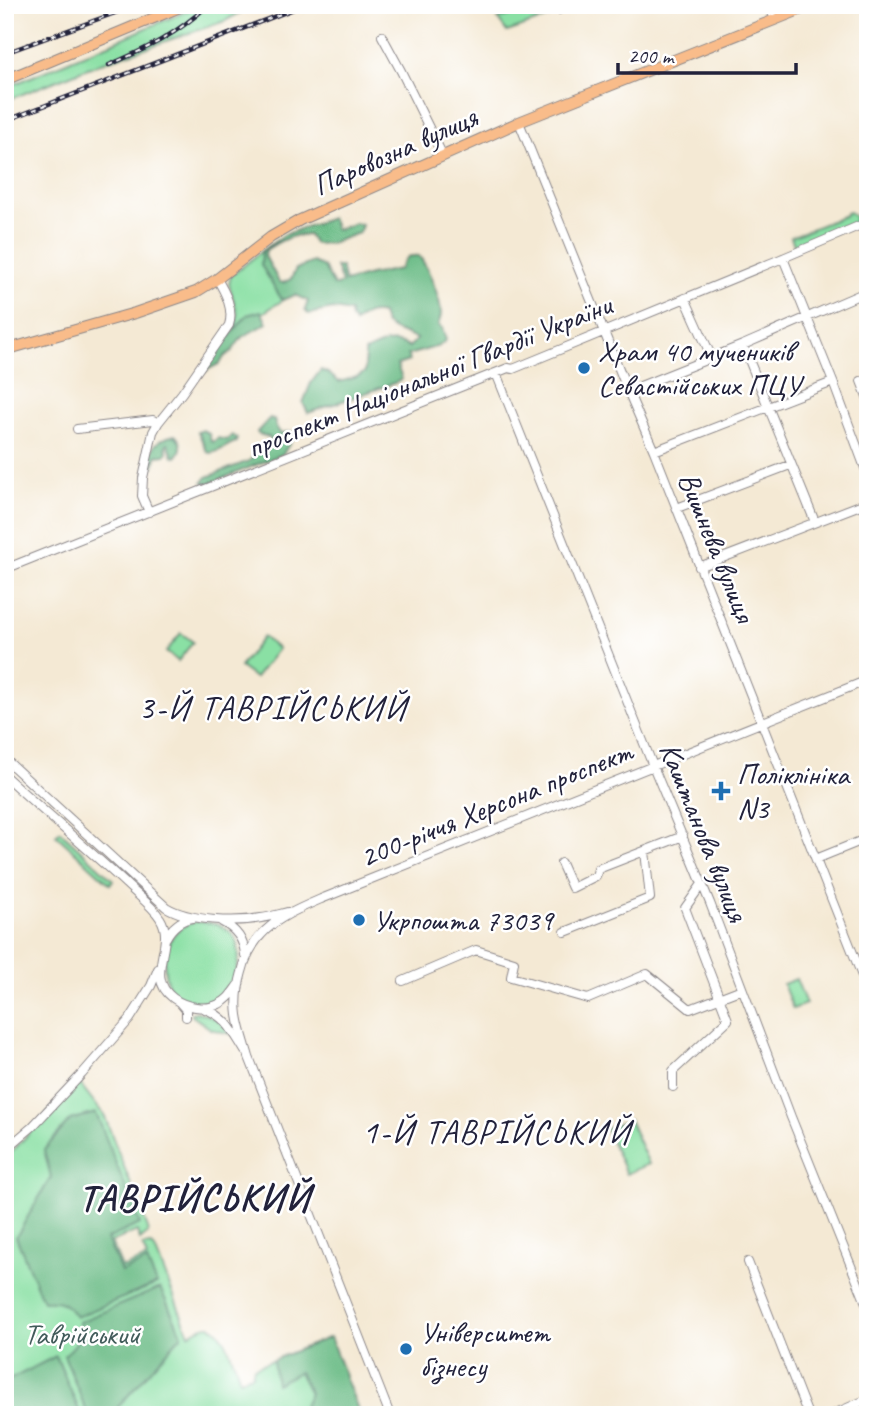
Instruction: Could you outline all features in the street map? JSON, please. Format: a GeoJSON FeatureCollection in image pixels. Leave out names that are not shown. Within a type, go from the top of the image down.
{"type":"FeatureCollection","features":[{"type":"Feature","properties":{"kind":"main road"},"geometry":{"type":"LineString","coordinates":[[5,80],[185,5]]}},
{"type":"Feature","properties":{"kind":"main road","name":"Паровозна вулиця"},"geometry":{"type":"LineString","coordinates":[[6,348],[186,296],[216,279],[271,237],[300,220],[519,122],[812,5]]}},
{"type":"Feature","properties":{"kind":"street"},"geometry":{"type":"LineString","coordinates":[[768,5],[776,20]]}},
{"type":"Feature","properties":{"kind":"street"},"geometry":{"type":"LineString","coordinates":[[382,36],[443,156]]}},
{"type":"Feature","properties":{"kind":"street","name":"Вишнева вулиця"},"geometry":{"type":"LineString","coordinates":[[519,122],[677,508],[868,991]]}},
{"type":"Feature","properties":{"kind":"street","name":"проспект Національної Гвардії України"},"geometry":{"type":"LineString","coordinates":[[5,569],[508,368],[513,369],[868,222]]}},
{"type":"Feature","properties":{"kind":"street"},"geometry":{"type":"LineString","coordinates":[[783,258],[834,382],[868,476]]}},
{"type":"Feature","properties":{"kind":"street"},"geometry":{"type":"LineString","coordinates":[[149,512],[142,496],[150,440],[158,423],[229,325],[230,310],[222,287],[216,279]]}},
{"type":"Feature","properties":{"kind":"street"},"geometry":{"type":"LineString","coordinates":[[628,391],[868,291]]}},
{"type":"Feature","properties":{"kind":"street"},"geometry":{"type":"LineString","coordinates":[[685,298],[712,358]]}},
{"type":"Feature","properties":{"kind":"street"},"geometry":{"type":"LineString","coordinates":[[743,345],[815,522]]}},
{"type":"Feature","properties":{"kind":"street","name":"Каштанова вулиця"},"geometry":{"type":"LineString","coordinates":[[496,373],[683,835],[790,1118],[868,1308]]}},
{"type":"Feature","properties":{"kind":"street"},"geometry":{"type":"LineString","coordinates":[[654,451],[834,382]]}},
{"type":"Feature","properties":{"kind":"street"},"geometry":{"type":"LineString","coordinates":[[861,382],[868,400]]}},
{"type":"Feature","properties":{"kind":"street"},"geometry":{"type":"LineString","coordinates":[[77,429],[153,420],[158,423]]}},
{"type":"Feature","properties":{"kind":"street"},"geometry":{"type":"LineString","coordinates":[[677,508],[790,465]]}},
{"type":"Feature","properties":{"kind":"street"},"geometry":{"type":"LineString","coordinates":[[699,568],[868,502]]}},
{"type":"Feature","properties":{"kind":"street","name":"200-річчя Херсона проспект"},"geometry":{"type":"LineString","coordinates":[[298,909],[868,680]]}},
{"type":"Feature","properties":{"kind":"street"},"geometry":{"type":"LineString","coordinates":[[5,760],[166,907],[183,915],[243,920],[298,909]]}},
{"type":"Feature","properties":{"kind":"street"},"geometry":{"type":"LineString","coordinates":[[5,776],[158,915],[164,926],[165,940]]}},
{"type":"Feature","properties":{"kind":"street"},"geometry":{"type":"LineString","coordinates":[[19,789],[33,792],[64,821],[73,822]]}},
{"type":"Feature","properties":{"kind":"street"},"geometry":{"type":"LineString","coordinates":[[73,822],[75,830],[108,861],[108,868]]}},
{"type":"Feature","properties":{"kind":"street"},"geometry":{"type":"LineString","coordinates":[[561,863],[572,888],[596,876],[598,869],[683,835]]}},
{"type":"Feature","properties":{"kind":"street"},"geometry":{"type":"LineString","coordinates":[[816,859],[868,838]]}},
{"type":"Feature","properties":{"kind":"street"},"geometry":{"type":"LineString","coordinates":[[565,932],[650,898],[645,850]]}},
{"type":"Feature","properties":{"kind":"street"},"geometry":{"type":"LineString","coordinates":[[673,1087],[673,1070],[728,1020],[685,908],[702,884]]}},
{"type":"Feature","properties":{"kind":"street"},"geometry":{"type":"LineString","coordinates":[[248,1057],[237,1003],[245,958],[263,931],[298,909]]}},
{"type":"Feature","properties":{"kind":"street"},"geometry":{"type":"LineString","coordinates":[[5,1150],[32,1127],[130,1019],[149,989],[169,932],[187,919],[200,917]]}},
{"type":"Feature","properties":{"kind":"street"},"geometry":{"type":"LineString","coordinates":[[213,918],[234,929],[241,938],[245,958]]}},
{"type":"Feature","properties":{"kind":"street"},"geometry":{"type":"LineString","coordinates":[[403,981],[476,950],[514,962],[511,977],[588,999],[647,974],[690,1009],[742,989]]}},
{"type":"Feature","properties":{"kind":"street"},"geometry":{"type":"LineString","coordinates":[[160,963],[163,987],[186,1010],[186,1017],[189,1011],[197,1007],[220,1004],[230,997],[239,984]]}},
{"type":"Feature","properties":{"kind":"street"},"geometry":{"type":"LineString","coordinates":[[149,989],[155,984],[163,987]]}},
{"type":"Feature","properties":{"kind":"street"},"geometry":{"type":"LineString","coordinates":[[197,1007],[212,1011],[227,1021],[248,1057],[390,1415]]}},
{"type":"Feature","properties":{"kind":"street"},"geometry":{"type":"LineString","coordinates":[[748,1262],[808,1415]]}},
{"type":"Feature","properties":{"kind":"street"},"geometry":{"type":"LineString","coordinates":[[831,1415],[847,1412],[868,1399]]}},
{"type":"Feature","properties":{"kind":"green space"},"geometry":{"type":"Polygon","coordinates":[[[201,5],[254,5],[225,21],[98,64],[5,101],[5,88],[201,5]]]}},
{"type":"Feature","properties":{"kind":"green space"},"geometry":{"type":"Polygon","coordinates":[[[524,5],[529,5],[529,10],[534,11],[535,15],[550,17],[507,32],[498,19],[524,11],[524,5]]]}},
{"type":"Feature","properties":{"kind":"green space"},"geometry":{"type":"Polygon","coordinates":[[[849,212],[855,218],[853,224],[795,247],[791,237],[849,212]]]}},
{"type":"Feature","properties":{"kind":"green space"},"geometry":{"type":"Polygon","coordinates":[[[331,218],[336,230],[355,223],[362,225],[359,233],[331,243],[315,244],[308,235],[302,235],[286,239],[266,250],[265,256],[279,282],[291,279],[296,269],[313,262],[324,267],[334,286],[342,283],[336,267],[341,267],[345,282],[400,269],[406,258],[419,256],[436,292],[441,314],[438,325],[442,328],[446,340],[439,346],[408,355],[409,361],[397,365],[402,379],[397,382],[308,413],[303,403],[311,383],[321,370],[339,382],[357,377],[365,372],[365,352],[392,343],[409,347],[417,339],[385,324],[382,314],[367,314],[355,323],[350,312],[334,309],[308,314],[305,310],[308,301],[295,295],[282,300],[261,265],[262,251],[284,235],[331,218]]]}},
{"type":"Feature","properties":{"kind":"green space"},"geometry":{"type":"Polygon","coordinates":[[[262,251],[263,262],[286,298],[234,332],[238,315],[229,284],[231,276],[262,251]]]}},
{"type":"Feature","properties":{"kind":"green space"},"geometry":{"type":"Polygon","coordinates":[[[261,311],[267,323],[242,337],[219,364],[201,373],[247,315],[261,311]]]}},
{"type":"Feature","properties":{"kind":"green space"},"geometry":{"type":"Polygon","coordinates":[[[270,418],[274,420],[281,434],[292,432],[293,438],[283,454],[206,485],[203,482],[207,477],[249,461],[257,453],[265,452],[271,440],[257,432],[270,418]]]}},
{"type":"Feature","properties":{"kind":"green space"},"geometry":{"type":"Polygon","coordinates":[[[203,430],[213,442],[218,438],[227,440],[232,435],[237,438],[236,442],[209,453],[198,432],[203,430]]]}},
{"type":"Feature","properties":{"kind":"green space"},"geometry":{"type":"Polygon","coordinates":[[[175,435],[181,446],[176,457],[173,456],[168,443],[167,453],[156,456],[154,466],[150,465],[151,453],[156,444],[175,435]]]}},
{"type":"Feature","properties":{"kind":"green space"},"geometry":{"type":"Polygon","coordinates":[[[181,633],[193,642],[178,661],[166,652],[181,633]]]}},
{"type":"Feature","properties":{"kind":"green space"},"geometry":{"type":"Polygon","coordinates":[[[263,637],[278,649],[255,678],[240,667],[263,637]]]}},
{"type":"Feature","properties":{"kind":"green space"},"geometry":{"type":"Polygon","coordinates":[[[60,831],[113,880],[110,884],[56,835],[60,831]]]}},
{"type":"Feature","properties":{"kind":"green space"},"geometry":{"type":"Polygon","coordinates":[[[207,922],[226,928],[236,941],[236,972],[228,991],[213,1001],[182,998],[169,986],[165,972],[167,949],[175,933],[185,925],[207,922]]]}},
{"type":"Feature","properties":{"kind":"green space"},"geometry":{"type":"Polygon","coordinates":[[[796,979],[806,1004],[793,1009],[783,984],[796,979]]]}},
{"type":"Feature","properties":{"kind":"green space"},"geometry":{"type":"Polygon","coordinates":[[[197,1012],[216,1019],[230,1034],[211,1029],[191,1015],[197,1012]]]}},
{"type":"Feature","properties":{"kind":"green space","name":"Таврійський"},"geometry":{"type":"Polygon","coordinates":[[[75,1084],[80,1084],[104,1115],[148,1229],[147,1234],[140,1240],[137,1231],[111,1242],[122,1268],[147,1258],[143,1246],[151,1245],[155,1249],[189,1334],[205,1326],[215,1329],[229,1349],[240,1379],[252,1375],[254,1367],[273,1360],[277,1383],[299,1371],[310,1393],[304,1405],[312,1415],[5,1415],[5,1159],[75,1084]]]}},
{"type":"Feature","properties":{"kind":"green space"},"geometry":{"type":"Polygon","coordinates":[[[96,1113],[140,1224],[107,1239],[121,1272],[147,1261],[157,1284],[76,1317],[62,1303],[43,1301],[16,1237],[51,1177],[44,1150],[70,1120],[96,1113]]]}},
{"type":"Feature","properties":{"kind":"green space"},"geometry":{"type":"Polygon","coordinates":[[[629,1120],[649,1164],[626,1174],[606,1129],[629,1120]]]}},
{"type":"Feature","properties":{"kind":"green space"},"geometry":{"type":"Polygon","coordinates":[[[160,1288],[182,1335],[111,1415],[88,1415],[64,1355],[77,1341],[79,1322],[160,1288]]]}},
{"type":"Feature","properties":{"kind":"green space"},"geometry":{"type":"Polygon","coordinates":[[[330,1337],[360,1415],[312,1415],[304,1405],[310,1393],[299,1372],[276,1384],[273,1360],[330,1337]]]}},
{"type":"Feature","properties":{"kind":"green space"},"geometry":{"type":"Polygon","coordinates":[[[56,1356],[81,1415],[5,1415],[5,1382],[56,1356]]]}},
{"type":"Feature","properties":{"kind":"railway"},"geometry":{"type":"LineString","coordinates":[[5,53],[137,5]]}},
{"type":"Feature","properties":{"kind":"railway"},"geometry":{"type":"LineString","coordinates":[[109,65],[161,40],[185,25],[208,5]]}},
{"type":"Feature","properties":{"kind":"railway"},"geometry":{"type":"LineString","coordinates":[[5,121],[304,5]]}},
{"type":"Feature","properties":{"kind":"place","name":"Храм 40 мучеників Севастійських ПЦУ"},"geometry":{"type":"Point","coordinates":[584,368]}},
{"type":"Feature","properties":{"kind":"place","name":"Поліклініка N3"},"geometry":{"type":"Point","coordinates":[721,791]}},
{"type":"Feature","properties":{"kind":"place","name":"Укрпошта 73039"},"geometry":{"type":"Point","coordinates":[359,920]}},
{"type":"Feature","properties":{"kind":"place","name":"Університет бізнесу"},"geometry":{"type":"Point","coordinates":[406,1349]}},
{"type":"Feature","properties":{"kind":"district","name":"3-Й ТАВРІЙСЬКИЙ"},"geometry":{"type":"Point","coordinates":[273,708]}},
{"type":"Feature","properties":{"kind":"district","name":"1-Й ТАВРІЙСЬКИЙ"},"geometry":{"type":"Point","coordinates":[497,1132]}},
{"type":"Feature","properties":{"kind":"district","name":"ТАВРІЙСЬКИЙ"},"geometry":{"type":"Point","coordinates":[195,1197]}}]}
